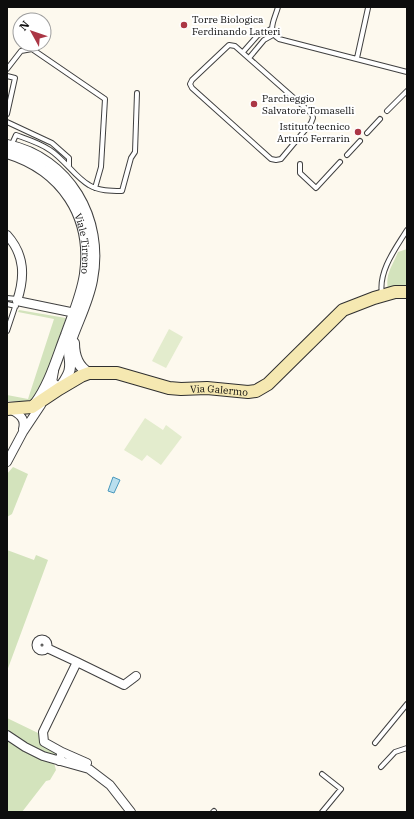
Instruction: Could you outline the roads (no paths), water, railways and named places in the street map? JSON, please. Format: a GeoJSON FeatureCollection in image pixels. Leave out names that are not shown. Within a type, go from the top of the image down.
{"type":"FeatureCollection","features":[{"type":"Feature","properties":{"kind":"main road","name":"Via Galermo"},"geometry":{"type":"LineString","coordinates":[[8,409],[32,407],[59,389],[89,373],[117,372],[169,388],[207,388],[256,391],[268,384],[343,310],[395,292],[407,292]]}},
{"type":"Feature","properties":{"kind":"street","name":"Viale Tirreno"},"geometry":{"type":"LineString","coordinates":[[8,148],[52,177],[69,197],[79,214],[85,237],[86,262],[74,333],[68,349],[69,371],[59,389]]}},
{"type":"Feature","properties":{"kind":"street"},"geometry":{"type":"LineString","coordinates":[[7,235],[16,247],[22,264],[22,281],[17,302],[77,313]]}},
{"type":"Feature","properties":{"kind":"street","name":"Viale Tirreno"},"geometry":{"type":"LineString","coordinates":[[32,407],[41,395],[53,371],[77,313]]}},
{"type":"Feature","properties":{"kind":"street"},"geometry":{"type":"LineString","coordinates":[[74,333],[74,349],[77,361],[83,369],[89,373]]}},
{"type":"Feature","properties":{"kind":"street"},"geometry":{"type":"LineString","coordinates":[[53,371],[51,384],[59,389]]}},
{"type":"Feature","properties":{"kind":"street"},"geometry":{"type":"LineString","coordinates":[[7,462],[32,415],[46,398]]}},
{"type":"Feature","properties":{"kind":"street"},"geometry":{"type":"LineString","coordinates":[[8,409],[23,420],[22,432]]}},
{"type":"Feature","properties":{"kind":"street"},"geometry":{"type":"LineString","coordinates":[[47,648],[124,685],[136,676]]}},
{"type":"Feature","properties":{"kind":"street"},"geometry":{"type":"LineString","coordinates":[[77,662],[43,732],[44,742],[100,771],[131,812]]}},
{"type":"Feature","properties":{"kind":"street"},"geometry":{"type":"LineString","coordinates":[[7,735],[35,753],[59,761],[78,764],[90,769],[110,785]]}},
{"type":"Feature","properties":{"kind":"street"},"geometry":{"type":"LineString","coordinates":[[59,761],[62,752]]}},
{"type":"Feature","properties":{"kind":"lane"},"geometry":{"type":"LineString","coordinates":[[278,7],[271,29],[273,35],[278,39],[407,72]]}},
{"type":"Feature","properties":{"kind":"lane"},"geometry":{"type":"LineString","coordinates":[[357,58],[368,8]]}},
{"type":"Feature","properties":{"kind":"lane"},"geometry":{"type":"LineString","coordinates":[[243,52],[258,35],[271,29]]}},
{"type":"Feature","properties":{"kind":"lane"},"geometry":{"type":"LineString","coordinates":[[249,58],[264,40],[273,35]]}},
{"type":"Feature","properties":{"kind":"lane"},"geometry":{"type":"LineString","coordinates":[[229,46],[236,46],[243,52],[312,114],[313,118],[293,146],[281,159],[271,159],[192,88],[190,84],[192,80],[229,46]]}},
{"type":"Feature","properties":{"kind":"lane"},"geometry":{"type":"LineString","coordinates":[[7,69],[20,52]]}},
{"type":"Feature","properties":{"kind":"lane"},"geometry":{"type":"LineString","coordinates":[[36,52],[105,99],[101,167],[95,188]]}},
{"type":"Feature","properties":{"kind":"lane"},"geometry":{"type":"LineString","coordinates":[[7,76],[15,78],[7,114]]}},
{"type":"Feature","properties":{"kind":"lane"},"geometry":{"type":"LineString","coordinates":[[387,111],[407,91]]}},
{"type":"Feature","properties":{"kind":"lane"},"geometry":{"type":"LineString","coordinates":[[8,148],[16,135],[50,150],[88,185],[101,190],[122,191],[131,158],[135,152],[136,93]]}},
{"type":"Feature","properties":{"kind":"lane"},"geometry":{"type":"LineString","coordinates":[[367,133],[380,119]]}},
{"type":"Feature","properties":{"kind":"lane"},"geometry":{"type":"LineString","coordinates":[[7,122],[52,143],[69,158],[69,166]]}},
{"type":"Feature","properties":{"kind":"lane"},"geometry":{"type":"LineString","coordinates":[[347,155],[360,141]]}},
{"type":"Feature","properties":{"kind":"lane"},"geometry":{"type":"LineString","coordinates":[[300,164],[300,173],[316,188],[340,162]]}},
{"type":"Feature","properties":{"kind":"lane"},"geometry":{"type":"LineString","coordinates":[[382,296],[382,278],[384,271],[407,230]]}},
{"type":"Feature","properties":{"kind":"lane"},"geometry":{"type":"LineString","coordinates":[[7,298],[17,302]]}},
{"type":"Feature","properties":{"kind":"lane"},"geometry":{"type":"LineString","coordinates":[[7,304],[17,302]]}},
{"type":"Feature","properties":{"kind":"lane"},"geometry":{"type":"LineString","coordinates":[[7,331],[17,302]]}},
{"type":"Feature","properties":{"kind":"lane"},"geometry":{"type":"LineString","coordinates":[[375,743],[407,704]]}},
{"type":"Feature","properties":{"kind":"lane"},"geometry":{"type":"LineString","coordinates":[[381,767],[395,752],[407,748]]}},
{"type":"Feature","properties":{"kind":"lane"},"geometry":{"type":"LineString","coordinates":[[322,774],[341,789],[322,812]]}},
{"type":"Feature","properties":{"kind":"water"},"geometry":{"type":"Polygon","coordinates":[[[113,477],[120,480],[114,493],[108,491],[113,477]]]}},
{"type":"Feature","properties":{"kind":"place","name":"Torre Biologica Ferdinando Latteri"},"geometry":{"type":"Point","coordinates":[184,25]}},
{"type":"Feature","properties":{"kind":"place","name":"Parcheggio Salvatore Tomaselli"},"geometry":{"type":"Point","coordinates":[254,104]}},
{"type":"Feature","properties":{"kind":"place","name":"Istituto tecnico Arturo Ferrarin"},"geometry":{"type":"Point","coordinates":[358,132]}}]}
